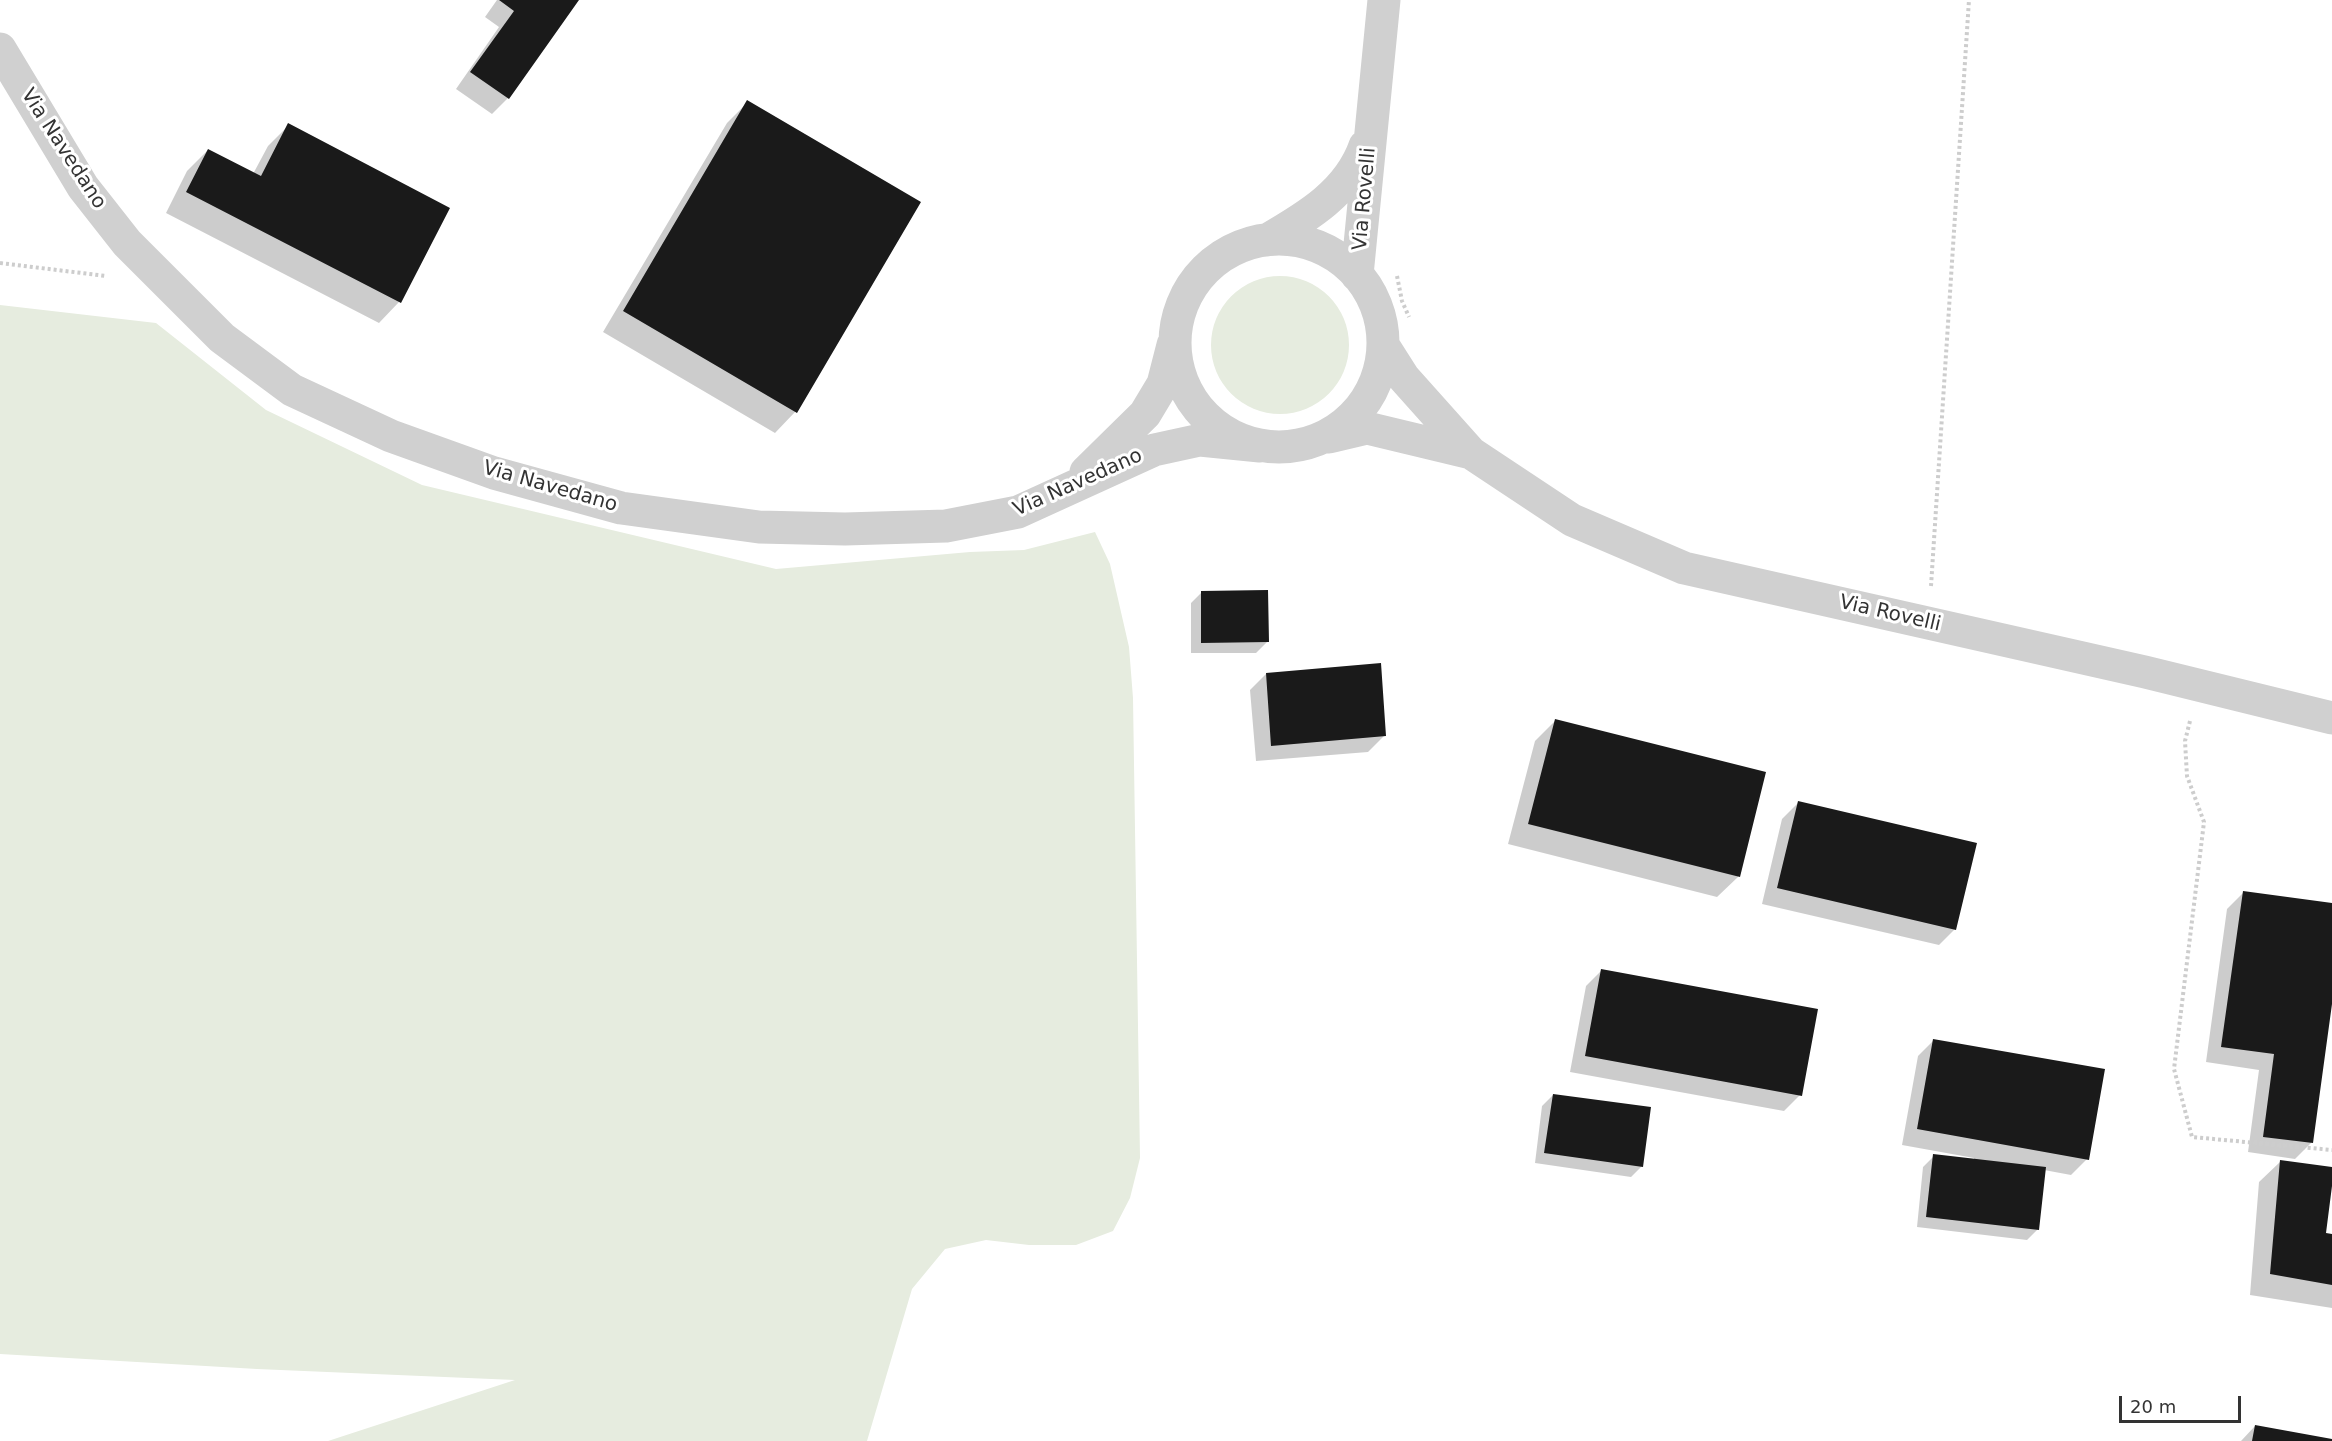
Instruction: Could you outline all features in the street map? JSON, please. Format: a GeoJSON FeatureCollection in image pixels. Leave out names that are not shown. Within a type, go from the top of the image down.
{"type":"FeatureCollection","features":[{"type":"Feature","properties":{"kind":"street","name":"Via Rovelli"},"geometry":{"type":"LineString","coordinates":[[1358,274],[1384,0]]}},
{"type":"Feature","properties":{"kind":"street","name":"Via Navedano"},"geometry":{"type":"LineString","coordinates":[[0,49],[83,187],[127,243],[222,338],[292,390],[391,436],[494,473],[621,508],[759,527],[845,529],[946,526],[1018,512],[1154,450],[1200,440],[1260,446]]}},
{"type":"Feature","properties":{"kind":"street","name":"Via Rovelli"},"geometry":{"type":"LineString","coordinates":[[1267,240],[1308,216],[1345,183],[1360,160],[1372,124]]}},
{"type":"Feature","properties":{"kind":"street"},"geometry":{"type":"LineString","coordinates":[[1067,490],[1145,414],[1163,384],[1178,316],[1187,293],[1202,273],[1221,257],[1242,245],[1286,239],[1316,246],[1343,261],[1358,274],[1369,290],[1382,326],[1383,345],[1380,368],[1372,390],[1359,410],[1342,426],[1322,438],[1301,445],[1280,447],[1260,446],[1229,434],[1215,426],[1197,409],[1184,388],[1176,364],[1174,340]]}},
{"type":"Feature","properties":{"kind":"street","name":"Via Rovelli"},"geometry":{"type":"LineString","coordinates":[[1383,345],[1404,378],[1471,453],[1572,520],[1684,568],[2198,685],[2332,718]]}},
{"type":"Feature","properties":{"kind":"street","name":"Via Rovelli"},"geometry":{"type":"LineString","coordinates":[[1322,438],[1367,428],[1471,453]]}},
{"type":"Feature","properties":{"kind":"path"},"geometry":{"type":"LineString","coordinates":[[1930,592],[1934,569],[1969,0]]}},
{"type":"Feature","properties":{"kind":"path"},"geometry":{"type":"LineString","coordinates":[[0,263],[106,276]]}},
{"type":"Feature","properties":{"kind":"path"},"geometry":{"type":"LineString","coordinates":[[1396,268],[1402,301],[1412,322]]}},
{"type":"Feature","properties":{"kind":"path"},"geometry":{"type":"LineString","coordinates":[[2198,685],[2185,741],[2187,776],[2204,822],[2174,1069],[2192,1137],[2332,1150]]}},
{"type":"Feature","properties":{"kind":"shaded area"},"geometry":{"type":"Polygon","coordinates":[[[1280,276],[1307,281],[1319,287],[1329,296],[1338,306],[1344,318],[1349,345],[1344,372],[1338,384],[1329,394],[1319,403],[1307,409],[1280,414],[1253,409],[1241,403],[1231,394],[1222,384],[1216,372],[1211,345],[1216,318],[1222,306],[1231,296],[1241,287],[1253,281],[1280,276]]]}},
{"type":"Feature","properties":{"kind":"shaded area"},"geometry":{"type":"Polygon","coordinates":[[[0,305],[156,323],[266,410],[422,485],[776,569],[970,552],[1024,550],[1095,532],[1110,564],[1129,647],[1133,698],[1140,1158],[1130,1198],[1113,1231],[1076,1245],[1029,1245],[986,1240],[945,1249],[912,1289],[867,1441],[328,1441],[515,1380],[257,1369],[0,1354],[0,305]]]}},
{"type":"Feature","properties":{"kind":"building"},"geometry":{"type":"Polygon","coordinates":[[[499,0],[579,0],[509,99],[470,72],[514,11],[499,0]]]}},
{"type":"Feature","properties":{"kind":"building"},"geometry":{"type":"Polygon","coordinates":[[[747,100],[921,202],[797,413],[623,311],[747,100]]]}},
{"type":"Feature","properties":{"kind":"building"},"geometry":{"type":"Polygon","coordinates":[[[288,123],[450,208],[401,303],[186,192],[208,149],[261,176],[288,123]]]}},
{"type":"Feature","properties":{"kind":"building"},"geometry":{"type":"Polygon","coordinates":[[[1268,590],[1269,642],[1201,643],[1201,591],[1268,590]]]}},
{"type":"Feature","properties":{"kind":"building"},"geometry":{"type":"Polygon","coordinates":[[[1381,663],[1386,736],[1271,746],[1266,673],[1381,663]]]}},
{"type":"Feature","properties":{"kind":"building"},"geometry":{"type":"Polygon","coordinates":[[[1555,719],[1766,772],[1740,877],[1528,824],[1555,719]]]}},
{"type":"Feature","properties":{"kind":"building"},"geometry":{"type":"Polygon","coordinates":[[[1798,801],[1977,843],[1956,930],[1777,888],[1798,801]]]}},
{"type":"Feature","properties":{"kind":"building"},"geometry":{"type":"Polygon","coordinates":[[[2243,891],[2332,903],[2332,1004],[2313,1143],[2263,1137],[2274,1054],[2221,1047],[2243,891]]]}},
{"type":"Feature","properties":{"kind":"building"},"geometry":{"type":"Polygon","coordinates":[[[1601,969],[1818,1009],[1802,1096],[1585,1056],[1601,969]]]}},
{"type":"Feature","properties":{"kind":"building"},"geometry":{"type":"Polygon","coordinates":[[[1933,1039],[2105,1069],[2089,1160],[1917,1129],[1933,1039]]]}},
{"type":"Feature","properties":{"kind":"building"},"geometry":{"type":"Polygon","coordinates":[[[1553,1094],[1651,1107],[1643,1167],[1544,1153],[1553,1094]]]}},
{"type":"Feature","properties":{"kind":"building"},"geometry":{"type":"Polygon","coordinates":[[[1933,1154],[2046,1167],[2039,1230],[1926,1217],[1933,1154]]]}},
{"type":"Feature","properties":{"kind":"building"},"geometry":{"type":"Polygon","coordinates":[[[2280,1160],[2332,1167],[2326,1233],[2332,1234],[2332,1285],[2270,1274],[2280,1160]]]}},
{"type":"Feature","properties":{"kind":"building"},"geometry":{"type":"Polygon","coordinates":[[[2255,1425],[2332,1439],[2332,1441],[2252,1441],[2255,1425]]]}}]}
